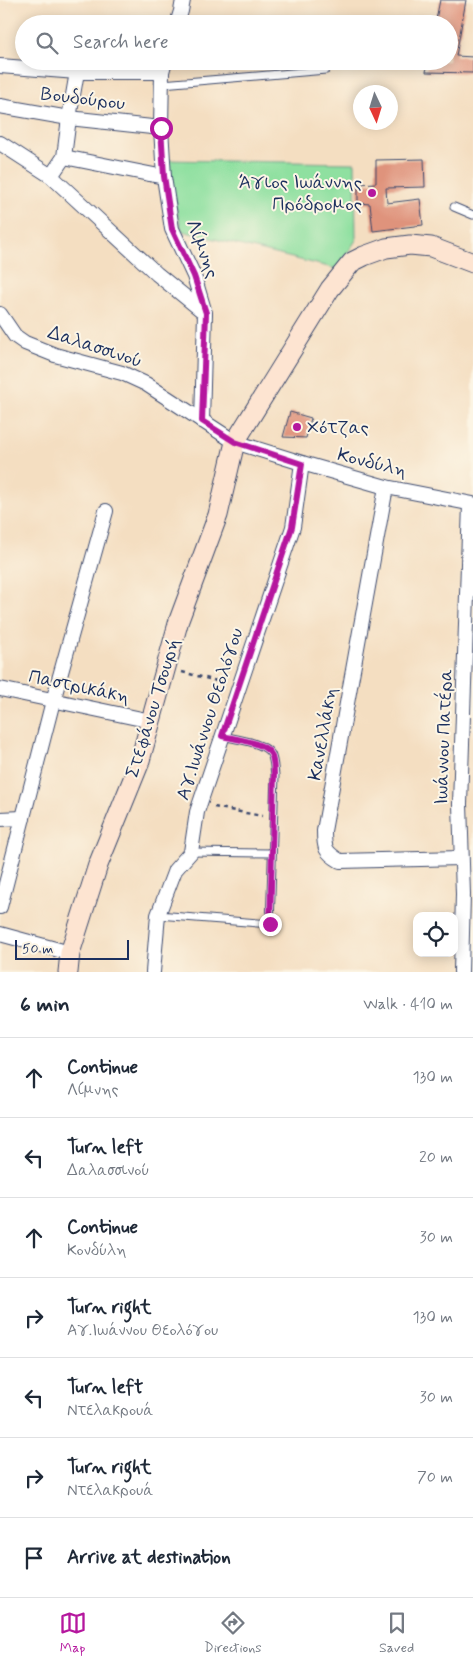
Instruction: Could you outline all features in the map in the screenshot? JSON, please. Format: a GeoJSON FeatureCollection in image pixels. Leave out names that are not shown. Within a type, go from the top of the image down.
{"type":"FeatureCollection","features":[{"type":"Feature","properties":{"kind":"street"},"geometry":{"type":"LineString","coordinates":[[179,15],[182,0]]}},
{"type":"Feature","properties":{"kind":"street"},"geometry":{"type":"LineString","coordinates":[[0,66],[15,67]]}},
{"type":"Feature","properties":{"kind":"street"},"geometry":{"type":"LineString","coordinates":[[51,70],[163,73]]}},
{"type":"Feature","properties":{"kind":"street"},"geometry":{"type":"LineString","coordinates":[[50,176],[64,157],[77,72]]}},
{"type":"Feature","properties":{"kind":"street","name":"Λίμνης"},"geometry":{"type":"LineString","coordinates":[[163,73],[161,128],[164,176],[172,229],[194,276],[206,313],[202,421]]}},
{"type":"Feature","properties":{"kind":"street","name":"Βουδούρου"},"geometry":{"type":"LineString","coordinates":[[0,106],[69,118],[161,128]]}},
{"type":"Feature","properties":{"kind":"street"},"geometry":{"type":"LineString","coordinates":[[0,143],[50,176],[157,274],[206,313]]}},
{"type":"Feature","properties":{"kind":"street"},"geometry":{"type":"LineString","coordinates":[[64,157],[164,176]]}},
{"type":"Feature","properties":{"kind":"street","name":"Στεφάνου Τσουρή"},"geometry":{"type":"LineString","coordinates":[[68,972],[70,953],[98,865],[139,764],[179,620],[218,514],[235,442],[330,288],[352,262],[386,248],[410,245],[431,247],[473,263]]}},
{"type":"Feature","properties":{"kind":"street","name":"Δαλασσινού"},"geometry":{"type":"LineString","coordinates":[[0,314],[16,336],[25,343],[55,355],[122,373],[146,384],[235,442]]}},
{"type":"Feature","properties":{"kind":"street","name":"Κονδύλη"},"geometry":{"type":"LineString","coordinates":[[235,442],[302,464],[386,487],[471,504]]}},
{"type":"Feature","properties":{"kind":"street","name":"Αγ.Ιωάννου Θεολόγου"},"geometry":{"type":"LineString","coordinates":[[191,852],[197,812],[292,527],[302,464]]}},
{"type":"Feature","properties":{"kind":"street","name":"Κανελλάκη"},"geometry":{"type":"LineString","coordinates":[[386,487],[324,831],[324,842],[327,852],[340,861],[461,858]]}},
{"type":"Feature","properties":{"kind":"street","name":"Ιωάννου Πατέρα"},"geometry":{"type":"LineString","coordinates":[[461,972],[463,894],[460,804],[471,504]]}},
{"type":"Feature","properties":{"kind":"street"},"geometry":{"type":"LineString","coordinates":[[0,907],[53,701],[106,511]]}},
{"type":"Feature","properties":{"kind":"street","name":"Παστρικάκη"},"geometry":{"type":"LineString","coordinates":[[0,689],[151,721]]}},
{"type":"Feature","properties":{"kind":"street"},"geometry":{"type":"LineString","coordinates":[[0,819],[23,818]]}},
{"type":"Feature","properties":{"kind":"street"},"geometry":{"type":"LineString","coordinates":[[152,972],[158,915],[176,870],[191,852]]}},
{"type":"Feature","properties":{"kind":"street"},"geometry":{"type":"LineString","coordinates":[[0,934],[70,953]]}},
{"type":"Feature","properties":{"kind":"lane"},"geometry":{"type":"LineString","coordinates":[[163,73],[326,70]]}},
{"type":"Feature","properties":{"kind":"lane"},"geometry":{"type":"LineString","coordinates":[[454,207],[473,215]]}},
{"type":"Feature","properties":{"kind":"lane"},"geometry":{"type":"LineString","coordinates":[[158,915],[270,924],[273,762],[270,753],[262,746],[222,736]]}},
{"type":"Feature","properties":{"kind":"lane"},"geometry":{"type":"LineString","coordinates":[[191,852],[271,853]]}},
{"type":"Feature","properties":{"kind":"path"},"geometry":{"type":"LineString","coordinates":[[166,668],[220,682]]}},
{"type":"Feature","properties":{"kind":"path"},"geometry":{"type":"LineString","coordinates":[[200,805],[273,818]]}},
{"type":"Feature","properties":{"kind":"green space"},"geometry":{"type":"Polygon","coordinates":[[[163,160],[355,163],[356,240],[337,269],[182,231],[163,160]]]}},
{"type":"Feature","properties":{"kind":"building"},"geometry":{"type":"Polygon","coordinates":[[[440,0],[466,0],[458,45],[458,15],[437,15],[440,0]]]}},
{"type":"Feature","properties":{"kind":"building"},"geometry":{"type":"Polygon","coordinates":[[[458,56],[473,57],[473,73],[426,72],[426,70],[458,70],[458,56]]]}},
{"type":"Feature","properties":{"kind":"building","name":"Άγιος Ιωάννης Πρόδρομος"},"geometry":{"type":"Polygon","coordinates":[[[424,159],[425,187],[386,188],[387,203],[420,199],[423,225],[373,231],[370,204],[358,203],[358,184],[376,183],[376,160],[424,159]]]}},
{"type":"Feature","properties":{"kind":"building","name":"Χότζας"},"geometry":{"type":"Polygon","coordinates":[[[290,412],[311,418],[306,438],[283,437],[290,412]]]}},
{"type":"Feature","properties":{"kind":"place","name":"Άγιος Ιωάννης Πρόδρομος"},"geometry":{"type":"Point","coordinates":[372,193]}},
{"type":"Feature","properties":{"kind":"place","name":"Χότζας"},"geometry":{"type":"Point","coordinates":[297,427]}},
{"type":"Feature","properties":{"kind":"route"},"geometry":{"type":"LineString","coordinates":[[161,128],[164,176],[172,229],[194,276],[206,313],[202,421],[235,442],[302,464],[292,527],[222,736],[262,746],[270,753],[273,762],[270,924]]}}]}
